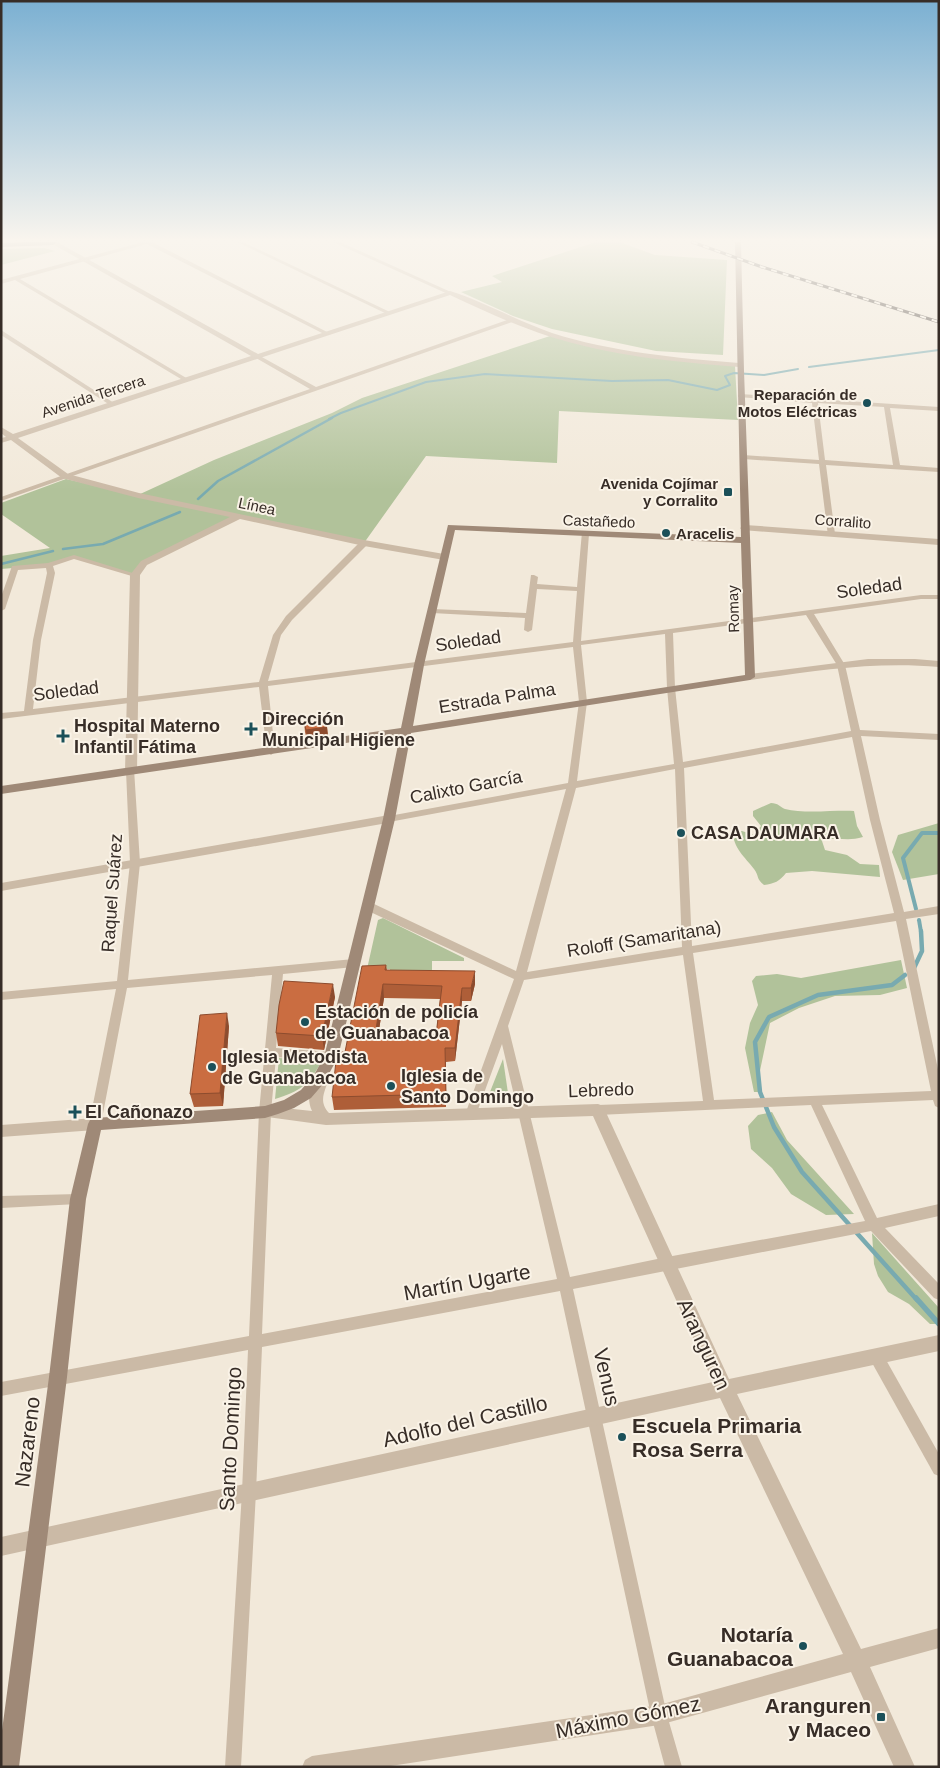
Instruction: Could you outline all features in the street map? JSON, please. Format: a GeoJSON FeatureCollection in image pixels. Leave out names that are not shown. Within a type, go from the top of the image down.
{"type":"FeatureCollection","features":[{"type":"Feature","properties":{"kind":"main road","name":"Romay"},"geometry":{"type":"LineString","coordinates":[[739,325],[750,677]]}},
{"type":"Feature","properties":{"kind":"main road","name":"Castañedo"},"geometry":{"type":"LineString","coordinates":[[444,557],[451,527],[745,540]]}},
{"type":"Feature","properties":{"kind":"main road"},"geometry":{"type":"LineString","coordinates":[[95,1124],[265,1112],[286,1106],[299,1099],[311,1090],[322,1076],[331,1056],[389,819],[419,664],[444,557]]}},
{"type":"Feature","properties":{"kind":"main road","name":"Estrada Palma"},"geometry":{"type":"LineString","coordinates":[[1,790],[271,752],[750,677]]}},
{"type":"Feature","properties":{"kind":"main road","name":"Nazareno"},"geometry":{"type":"LineString","coordinates":[[8,1767],[58,1377],[78,1199],[95,1124]]}},
{"type":"Feature","properties":{"kind":"street"},"geometry":{"type":"LineString","coordinates":[[93,325],[186,380]]}},
{"type":"Feature","properties":{"kind":"street"},"geometry":{"type":"LineString","coordinates":[[200,325],[314,389]]}},
{"type":"Feature","properties":{"kind":"street"},"geometry":{"type":"LineString","coordinates":[[310,325],[328,334]]}},
{"type":"Feature","properties":{"kind":"street","name":"Avenida Tercera"},"geometry":{"type":"LineString","coordinates":[[1,440],[357,325]]}},
{"type":"Feature","properties":{"kind":"street"},"geometry":{"type":"LineString","coordinates":[[1,498],[500,325]]}},
{"type":"Feature","properties":{"kind":"street"},"geometry":{"type":"LineString","coordinates":[[521,325],[616,351],[740,370]]}},
{"type":"Feature","properties":{"kind":"street"},"geometry":{"type":"LineString","coordinates":[[1,332],[112,404]]}},
{"type":"Feature","properties":{"kind":"street"},"geometry":{"type":"LineString","coordinates":[[740,396],[939,409]]}},
{"type":"Feature","properties":{"kind":"street"},"geometry":{"type":"LineString","coordinates":[[815,402],[831,534]]}},
{"type":"Feature","properties":{"kind":"street"},"geometry":{"type":"LineString","coordinates":[[887,406],[897,467]]}},
{"type":"Feature","properties":{"kind":"street"},"geometry":{"type":"LineString","coordinates":[[1,429],[65,476]]}},
{"type":"Feature","properties":{"kind":"street"},"geometry":{"type":"LineString","coordinates":[[743,457],[939,470]]}},
{"type":"Feature","properties":{"kind":"street","name":"Línea"},"geometry":{"type":"LineString","coordinates":[[65,476],[138,495],[364,543],[444,557]]}},
{"type":"Feature","properties":{"kind":"street"},"geometry":{"type":"LineString","coordinates":[[1,609],[14,568],[49,565],[74,557],[134,575],[144,563],[240,516]]}},
{"type":"Feature","properties":{"kind":"street","name":"Corralito"},"geometry":{"type":"LineString","coordinates":[[745,528],[939,542]]}},
{"type":"Feature","properties":{"kind":"street"},"geometry":{"type":"LineString","coordinates":[[472,1112],[520,977],[572,785],[584,702],[577,643],[579,589],[585,534]]}},
{"type":"Feature","properties":{"kind":"street"},"geometry":{"type":"LineString","coordinates":[[271,752],[263,683],[277,635],[289,618],[364,543]]}},
{"type":"Feature","properties":{"kind":"street"},"geometry":{"type":"LineString","coordinates":[[28,712],[38,640],[51,573],[49,565]]}},
{"type":"Feature","properties":{"kind":"street","name":"Raquel Suárez"},"geometry":{"type":"LineString","coordinates":[[95,1124],[122,985],[135,863],[131,772],[134,575]]}},
{"type":"Feature","properties":{"kind":"street"},"geometry":{"type":"LineString","coordinates":[[528,630],[534,577]]}},
{"type":"Feature","properties":{"kind":"street"},"geometry":{"type":"LineString","coordinates":[[533,586],[579,589]]}},
{"type":"Feature","properties":{"kind":"street","name":"Soledad"},"geometry":{"type":"LineString","coordinates":[[1,716],[419,664],[921,597],[939,597]]}},
{"type":"Feature","properties":{"kind":"street"},"geometry":{"type":"LineString","coordinates":[[432,611],[530,616]]}},
{"type":"Feature","properties":{"kind":"street"},"geometry":{"type":"LineString","coordinates":[[809,613],[841,665],[875,820],[900,916],[938,1098]]}},
{"type":"Feature","properties":{"kind":"street"},"geometry":{"type":"LineString","coordinates":[[669,631],[671,688],[679,764],[687,949],[709,1104]]}},
{"type":"Feature","properties":{"kind":"street","name":"Estrada Palma"},"geometry":{"type":"LineString","coordinates":[[750,677],[841,665],[899,660],[939,664]]}},
{"type":"Feature","properties":{"kind":"street","name":"Calixto García"},"geometry":{"type":"LineString","coordinates":[[1,887],[389,819],[679,764],[857,733],[939,737]]}},
{"type":"Feature","properties":{"kind":"street"},"geometry":{"type":"LineString","coordinates":[[368,906],[520,977]]}},
{"type":"Feature","properties":{"kind":"street","name":"Roloff (Samaritana)"},"geometry":{"type":"LineString","coordinates":[[520,977],[939,910]]}},
{"type":"Feature","properties":{"kind":"street"},"geometry":{"type":"LineString","coordinates":[[1,996],[354,963]]}},
{"type":"Feature","properties":{"kind":"street","name":"Santo Domingo"},"geometry":{"type":"LineString","coordinates":[[233,1767],[249,1492],[265,1112],[278,970]]}},
{"type":"Feature","properties":{"kind":"street","name":"Venus"},"geometry":{"type":"LineString","coordinates":[[503,1026],[565,1284],[659,1715],[674,1767]]}},
{"type":"Feature","properties":{"kind":"street"},"geometry":{"type":"LineString","coordinates":[[271,1052],[331,1056]]}},
{"type":"Feature","properties":{"kind":"street"},"geometry":{"type":"LineString","coordinates":[[322,1076],[315,1105],[317,1111],[326,1119]]}},
{"type":"Feature","properties":{"kind":"street","name":"Lebredo"},"geometry":{"type":"LineString","coordinates":[[265,1112],[326,1119],[472,1112],[598,1110],[769,1101],[938,1098]]}},
{"type":"Feature","properties":{"kind":"street"},"geometry":{"type":"LineString","coordinates":[[814,1100],[868,1225],[939,1294]]}},
{"type":"Feature","properties":{"kind":"street","name":"Aranguren"},"geometry":{"type":"LineString","coordinates":[[598,1110],[724,1388],[857,1662],[905,1767]]}},
{"type":"Feature","properties":{"kind":"street"},"geometry":{"type":"LineString","coordinates":[[1,1131],[95,1124]]}},
{"type":"Feature","properties":{"kind":"street"},"geometry":{"type":"LineString","coordinates":[[1,1202],[78,1199]]}},
{"type":"Feature","properties":{"kind":"street","name":"Martín Ugarte"},"geometry":{"type":"LineString","coordinates":[[1,1389],[256,1340],[565,1284],[667,1262],[848,1230],[939,1210]]}},
{"type":"Feature","properties":{"kind":"street","name":"Adolfo del Castillo"},"geometry":{"type":"LineString","coordinates":[[1,1547],[594,1416],[939,1343]]}},
{"type":"Feature","properties":{"kind":"street"},"geometry":{"type":"LineString","coordinates":[[876,1356],[939,1470]]}},
{"type":"Feature","properties":{"kind":"street","name":"Máximo Gómez"},"geometry":{"type":"LineString","coordinates":[[312,1767],[659,1715],[939,1638]]}},
{"type":"Feature","properties":{"kind":"green space"},"geometry":{"type":"Polygon","coordinates":[[[539,325],[724,325],[723,355],[656,351],[539,325]]]}},
{"type":"Feature","properties":{"kind":"green space"},"geometry":{"type":"Polygon","coordinates":[[[553,335],[616,351],[735,366],[738,420],[559,411],[557,463],[426,456],[364,543],[240,516],[141,562],[135,575],[74,557],[49,565],[1,569],[1,556],[50,548],[1,514],[1,503],[66,479],[138,495],[214,460],[332,413],[362,398],[553,335]]]}},
{"type":"Feature","properties":{"kind":"green space"},"geometry":{"type":"Polygon","coordinates":[[[771,803],[785,809],[810,812],[854,811],[857,826],[863,837],[822,841],[825,850],[847,855],[860,864],[879,865],[880,877],[812,871],[786,873],[776,882],[764,885],[737,848],[733,832],[742,831],[754,835],[761,826],[753,816],[753,811],[771,803]]]}},
{"type":"Feature","properties":{"kind":"green space"},"geometry":{"type":"Polygon","coordinates":[[[939,823],[939,874],[903,880],[892,852],[898,835],[939,823]]]}},
{"type":"Feature","properties":{"kind":"green space"},"geometry":{"type":"Polygon","coordinates":[[[383,918],[464,958],[464,961],[432,961],[432,973],[390,974],[390,969],[367,969],[378,920],[383,918]]]}},
{"type":"Feature","properties":{"kind":"green space"},"geometry":{"type":"Polygon","coordinates":[[[901,960],[907,988],[880,995],[835,996],[799,1008],[770,1023],[758,1080],[760,1092],[754,1092],[745,1048],[750,1023],[758,1005],[752,981],[756,976],[777,974],[801,978],[901,960]]]}},
{"type":"Feature","properties":{"kind":"green space"},"geometry":{"type":"Polygon","coordinates":[[[279,1058],[322,1061],[303,1086],[298,1090],[275,1099],[279,1058]]]}},
{"type":"Feature","properties":{"kind":"green space"},"geometry":{"type":"Polygon","coordinates":[[[503,1059],[509,1100],[486,1102],[503,1059]]]}},
{"type":"Feature","properties":{"kind":"green space"},"geometry":{"type":"Polygon","coordinates":[[[772,1112],[787,1140],[854,1214],[826,1215],[791,1194],[772,1168],[751,1149],[748,1126],[758,1115],[772,1112]]]}},
{"type":"Feature","properties":{"kind":"green space"},"geometry":{"type":"Polygon","coordinates":[[[872,1233],[939,1308],[939,1324],[930,1324],[909,1304],[888,1292],[878,1276],[874,1264],[872,1233]]]}},
{"type":"Feature","properties":{"kind":"building"},"geometry":{"type":"Polygon","coordinates":[[[324,718],[327,727],[306,730],[304,722],[324,718]]]}},
{"type":"Feature","properties":{"kind":"building"},"geometry":{"type":"Polygon","coordinates":[[[386,965],[385,970],[475,971],[471,988],[462,988],[455,1048],[445,1048],[446,1094],[332,1097],[337,1052],[345,1052],[362,966],[386,965]],[[383,984],[375,1036],[436,1035],[442,986],[383,984]]]}},
{"type":"Feature","properties":{"kind":"building","name":"Estación de policía de Guanabacoa"},"geometry":{"type":"Polygon","coordinates":[[[284,981],[333,984],[322,1036],[276,1033],[284,981]]]}},
{"type":"Feature","properties":{"kind":"building","name":"Iglesia Metodista de Guanabacoa"},"geometry":{"type":"Polygon","coordinates":[[[227,1013],[220,1093],[190,1094],[200,1015],[227,1013]]]}},
{"type":"Feature","properties":{"kind":"waterway"},"geometry":{"type":"LineString","coordinates":[[809,367],[939,350]]}},
{"type":"Feature","properties":{"kind":"waterway"},"geometry":{"type":"LineString","coordinates":[[329,419],[426,382],[485,374],[612,381],[668,380],[717,390],[730,385],[725,376],[734,373],[764,375],[798,369]]}},
{"type":"Feature","properties":{"kind":"waterway"},"geometry":{"type":"LineString","coordinates":[[198,499],[218,481],[332,418]]}},
{"type":"Feature","properties":{"kind":"waterway"},"geometry":{"type":"LineString","coordinates":[[63,549],[103,544],[180,512]]}},
{"type":"Feature","properties":{"kind":"waterway"},"geometry":{"type":"LineString","coordinates":[[1,564],[53,551]]}},
{"type":"Feature","properties":{"kind":"waterway"},"geometry":{"type":"LineString","coordinates":[[916,909],[903,858],[922,833],[939,833]]}},
{"type":"Feature","properties":{"kind":"waterway"},"geometry":{"type":"LineString","coordinates":[[919,920],[921,932]]}},
{"type":"Feature","properties":{"kind":"waterway"},"geometry":{"type":"LineString","coordinates":[[914,968],[922,951],[921,931]]}},
{"type":"Feature","properties":{"kind":"waterway"},"geometry":{"type":"LineString","coordinates":[[905,975],[892,985],[818,995],[769,1017],[755,1042],[760,1092],[774,1127],[802,1172],[917,1300]]}},
{"type":"Feature","properties":{"kind":"waterway"},"geometry":{"type":"LineString","coordinates":[[916,1298],[939,1324]]}},
{"type":"Feature","properties":{"kind":"place","name":"Reparación de Motos Eléctricas"},"geometry":{"type":"Point","coordinates":[867,403]}},
{"type":"Feature","properties":{"kind":"place","name":"Avenida Cojímar y Corralito"},"geometry":{"type":"Point","coordinates":[728,492]}},
{"type":"Feature","properties":{"kind":"place","name":"Aracelis"},"geometry":{"type":"Point","coordinates":[666,533]}},
{"type":"Feature","properties":{"kind":"place","name":"Dirección Municipal Higiene"},"geometry":{"type":"Point","coordinates":[251,729]}},
{"type":"Feature","properties":{"kind":"place","name":"Hospital Materno Infantil Fátima"},"geometry":{"type":"Point","coordinates":[63,736]}},
{"type":"Feature","properties":{"kind":"place","name":"CASA DAUMARA"},"geometry":{"type":"Point","coordinates":[681,833]}},
{"type":"Feature","properties":{"kind":"place","name":"Estación de policía de Guanabacoa"},"geometry":{"type":"Point","coordinates":[305,1022]}},
{"type":"Feature","properties":{"kind":"place","name":"Iglesia Metodista de Guanabacoa"},"geometry":{"type":"Point","coordinates":[212,1067]}},
{"type":"Feature","properties":{"kind":"place","name":"Iglesia de Santo Domingo"},"geometry":{"type":"Point","coordinates":[391,1086]}},
{"type":"Feature","properties":{"kind":"place","name":"El Cañonazo"},"geometry":{"type":"Point","coordinates":[75,1112]}},
{"type":"Feature","properties":{"kind":"place","name":"Escuela Primaria Rosa Serra"},"geometry":{"type":"Point","coordinates":[622,1437]}},
{"type":"Feature","properties":{"kind":"place","name":"Notaría Guanabacoa"},"geometry":{"type":"Point","coordinates":[803,1646]}},
{"type":"Feature","properties":{"kind":"place","name":"Aranguren y Maceo"},"geometry":{"type":"Point","coordinates":[881,1717]}}]}
